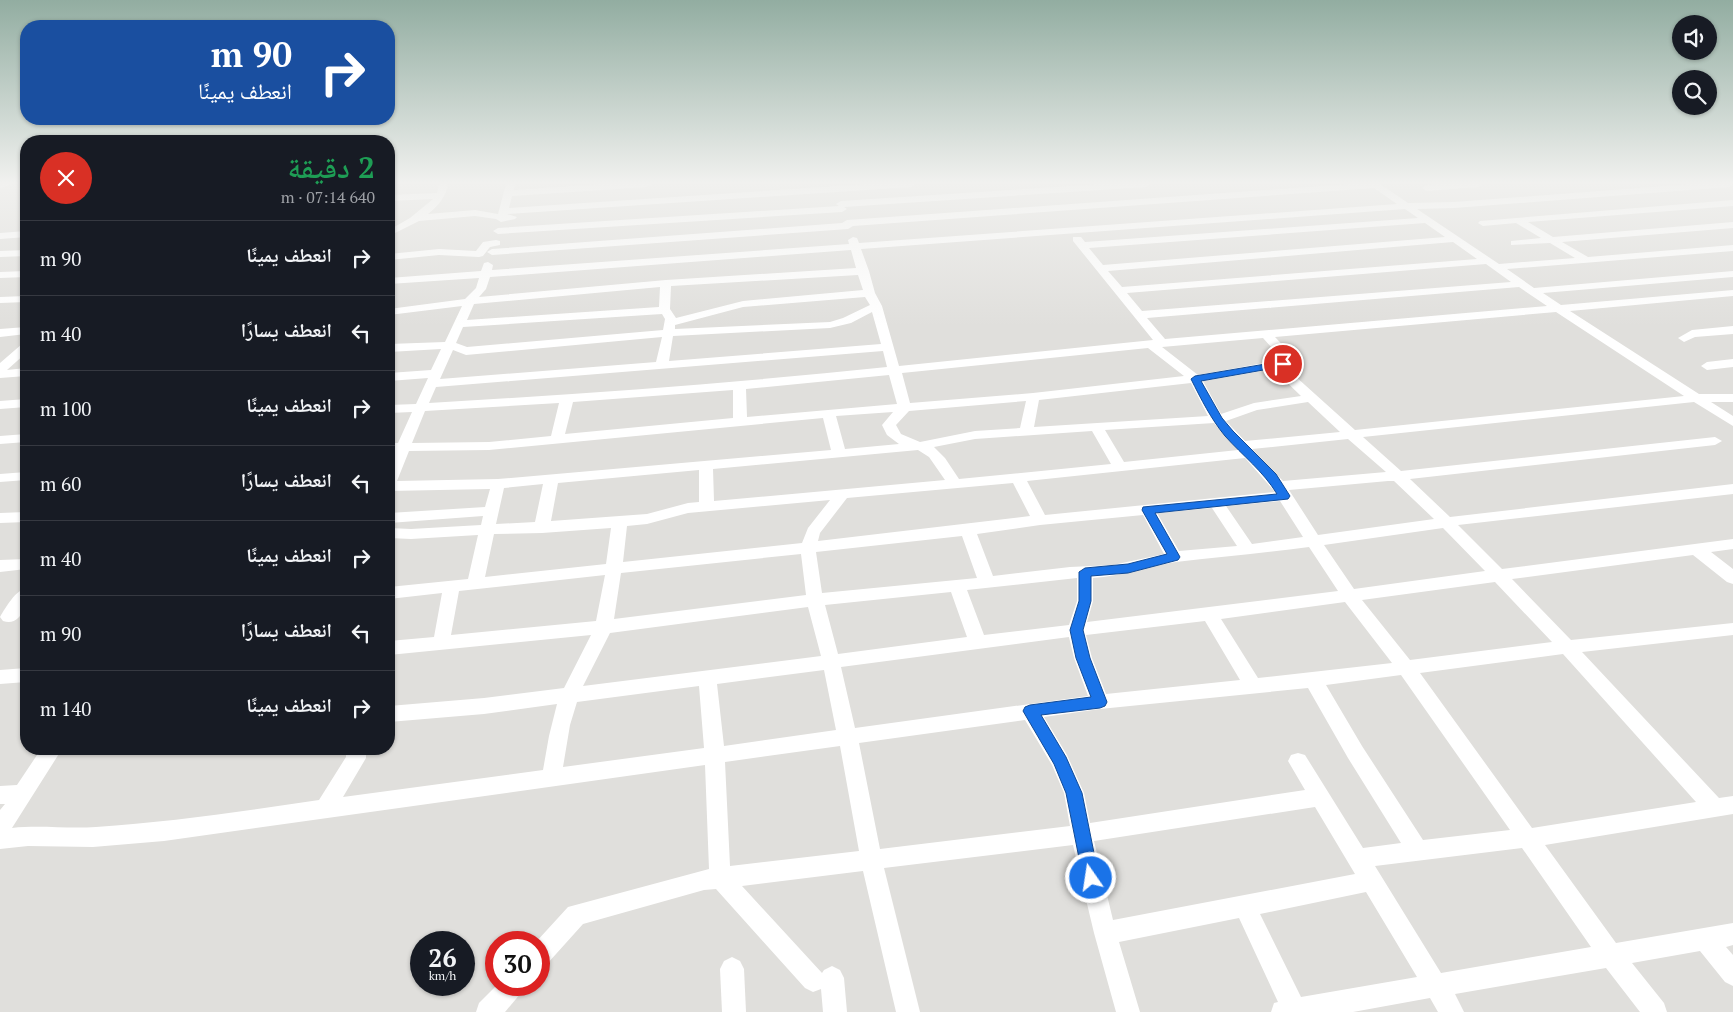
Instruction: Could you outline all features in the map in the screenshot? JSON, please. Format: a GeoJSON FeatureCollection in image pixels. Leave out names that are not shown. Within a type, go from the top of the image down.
{"type":"FeatureCollection","features":[{"type":"Feature","properties":{"kind":"street"},"geometry":{"type":"LineString","coordinates":[[395,469],[421,406],[470,300],[481,289],[498,231]]}},
{"type":"Feature","properties":{"kind":"street"},"geometry":{"type":"LineString","coordinates":[[395,256],[439,252],[479,254],[487,244],[493,248],[741,231]]}},
{"type":"Feature","properties":{"kind":"street"},"geometry":{"type":"LineString","coordinates":[[850,231],[864,271],[869,293],[876,306],[906,407]]}},
{"type":"Feature","properties":{"kind":"street"},"geometry":{"type":"LineString","coordinates":[[395,281],[1081,231]]}},
{"type":"Feature","properties":{"kind":"street"},"geometry":{"type":"LineString","coordinates":[[1082,244],[1266,231]]}},
{"type":"Feature","properties":{"kind":"street"},"geometry":{"type":"LineString","coordinates":[[1444,231],[1733,422]]}},
{"type":"Feature","properties":{"kind":"street"},"geometry":{"type":"LineString","coordinates":[[1537,231],[1586,260]]}},
{"type":"Feature","properties":{"kind":"street"},"geometry":{"type":"LineString","coordinates":[[1515,243],[1655,231]]}},
{"type":"Feature","properties":{"kind":"street"},"geometry":{"type":"LineString","coordinates":[[1071,232],[1140,316],[1157,344],[1195,379],[1217,418],[1245,450],[1262,465],[1282,491],[1312,541],[1349,595],[1406,668],[1610,954],[1655,1012]]}},
{"type":"Feature","properties":{"kind":"street"},"geometry":{"type":"LineString","coordinates":[[1,237],[20,235]]}},
{"type":"Feature","properties":{"kind":"street"},"geometry":{"type":"LineString","coordinates":[[1101,268],[1455,239]]}},
{"type":"Feature","properties":{"kind":"street"},"geometry":{"type":"LineString","coordinates":[[493,248],[512,240]]}},
{"type":"Feature","properties":{"kind":"street"},"geometry":{"type":"LineString","coordinates":[[1119,290],[1492,264],[1586,260],[1733,248]]}},
{"type":"Feature","properties":{"kind":"street"},"geometry":{"type":"LineString","coordinates":[[0,254],[20,253]]}},
{"type":"Feature","properties":{"kind":"street"},"geometry":{"type":"LineString","coordinates":[[395,311],[470,300],[666,282],[864,271]]}},
{"type":"Feature","properties":{"kind":"street"},"geometry":{"type":"LineString","coordinates":[[0,275],[20,274]]}},
{"type":"Feature","properties":{"kind":"street"},"geometry":{"type":"LineString","coordinates":[[1532,291],[1733,274]]}},
{"type":"Feature","properties":{"kind":"street"},"geometry":{"type":"LineString","coordinates":[[664,310],[666,282]]}},
{"type":"Feature","properties":{"kind":"street"},"geometry":{"type":"LineString","coordinates":[[1140,316],[1522,284]]}},
{"type":"Feature","properties":{"kind":"street"},"geometry":{"type":"LineString","coordinates":[[395,408],[567,399],[739,385],[1265,333],[1733,292]]}},
{"type":"Feature","properties":{"kind":"street"},"geometry":{"type":"LineString","coordinates":[[669,328],[744,304],[869,293]]}},
{"type":"Feature","properties":{"kind":"street"},"geometry":{"type":"LineString","coordinates":[[0,300],[20,299]]}},
{"type":"Feature","properties":{"kind":"street"},"geometry":{"type":"LineString","coordinates":[[395,348],[450,345],[466,351],[669,328],[830,325],[847,321],[876,306]]}},
{"type":"Feature","properties":{"kind":"street"},"geometry":{"type":"LineString","coordinates":[[459,324],[664,310],[671,317],[662,365]]}},
{"type":"Feature","properties":{"kind":"street"},"geometry":{"type":"LineString","coordinates":[[1684,338],[1692,334],[1733,330]]}},
{"type":"Feature","properties":{"kind":"street"},"geometry":{"type":"LineString","coordinates":[[2,334],[20,332]]}},
{"type":"Feature","properties":{"kind":"street"},"geometry":{"type":"LineString","coordinates":[[395,447],[452,448],[557,440],[828,413],[1033,397],[1195,379],[1287,362],[1288,360],[1265,333]]}},
{"type":"Feature","properties":{"kind":"street"},"geometry":{"type":"LineString","coordinates":[[395,377],[433,379],[662,365],[887,347]]}},
{"type":"Feature","properties":{"kind":"street"},"geometry":{"type":"LineString","coordinates":[[0,370],[20,352]]}},
{"type":"Feature","properties":{"kind":"street"},"geometry":{"type":"LineString","coordinates":[[1707,366],[1733,363]]}},
{"type":"Feature","properties":{"kind":"street"},"geometry":{"type":"LineString","coordinates":[[1276,365],[1446,522],[1724,807]]}},
{"type":"Feature","properties":{"kind":"street"},"geometry":{"type":"LineString","coordinates":[[0,370],[20,372]]}},
{"type":"Feature","properties":{"kind":"street"},"geometry":{"type":"LineString","coordinates":[[739,385],[740,421]]}},
{"type":"Feature","properties":{"kind":"street"},"geometry":{"type":"LineString","coordinates":[[1026,432],[1033,397]]}},
{"type":"Feature","properties":{"kind":"street"},"geometry":{"type":"LineString","coordinates":[[395,485],[498,484],[920,446],[964,436],[1217,418],[1243,412],[1254,407],[1311,398]]}},
{"type":"Feature","properties":{"kind":"street"},"geometry":{"type":"LineString","coordinates":[[395,533],[542,528],[620,522],[647,519],[681,510],[707,507],[1120,467],[1351,434],[1695,398],[1733,398]]}},
{"type":"Feature","properties":{"kind":"street"},"geometry":{"type":"LineString","coordinates":[[557,440],[567,399]]}},
{"type":"Feature","properties":{"kind":"street"},"geometry":{"type":"LineString","coordinates":[[1,406],[20,404]]}},
{"type":"Feature","properties":{"kind":"street"},"geometry":{"type":"LineString","coordinates":[[906,407],[889,424],[891,431],[897,439],[920,446],[935,455],[954,484]]}},
{"type":"Feature","properties":{"kind":"street"},"geometry":{"type":"LineString","coordinates":[[828,413],[839,453]]}},
{"type":"Feature","properties":{"kind":"street"},"geometry":{"type":"LineString","coordinates":[[1097,428],[1120,467]]}},
{"type":"Feature","properties":{"kind":"street"},"geometry":{"type":"LineString","coordinates":[[0,440],[20,438]]}},
{"type":"Feature","properties":{"kind":"street"},"geometry":{"type":"LineString","coordinates":[[395,592],[808,548],[1040,520],[1217,504],[1282,491],[1397,476],[1715,441]]}},
{"type":"Feature","properties":{"kind":"street"},"geometry":{"type":"LineString","coordinates":[[706,466],[707,507]]}},
{"type":"Feature","properties":{"kind":"street"},"geometry":{"type":"LineString","coordinates":[[0,478],[20,476]]}},
{"type":"Feature","properties":{"kind":"street"},"geometry":{"type":"LineString","coordinates":[[1018,478],[1040,520]]}},
{"type":"Feature","properties":{"kind":"street"},"geometry":{"type":"LineString","coordinates":[[542,528],[551,479]]}},
{"type":"Feature","properties":{"kind":"street"},"geometry":{"type":"LineString","coordinates":[[475,583],[498,484]]}},
{"type":"Feature","properties":{"kind":"street"},"geometry":{"type":"LineString","coordinates":[[395,648],[603,628],[815,600],[1128,569],[1174,557],[1248,550],[1446,522],[1733,489]]}},
{"type":"Feature","properties":{"kind":"street"},"geometry":{"type":"LineString","coordinates":[[842,495],[813,532],[808,548],[815,600],[831,662],[871,860],[908,1012]]}},
{"type":"Feature","properties":{"kind":"street"},"geometry":{"type":"LineString","coordinates":[[1217,504],[1248,550]]}},
{"type":"Feature","properties":{"kind":"street"},"geometry":{"type":"LineString","coordinates":[[1148,510],[1174,557]]}},
{"type":"Feature","properties":{"kind":"street"},"geometry":{"type":"LineString","coordinates":[[395,518],[491,511]]}},
{"type":"Feature","properties":{"kind":"street"},"geometry":{"type":"LineString","coordinates":[[0,518],[20,517]]}},
{"type":"Feature","properties":{"kind":"street"},"geometry":{"type":"LineString","coordinates":[[552,777],[559,729],[570,695],[592,654],[603,628],[611,595],[620,522]]}},
{"type":"Feature","properties":{"kind":"street"},"geometry":{"type":"LineString","coordinates":[[968,530],[987,582]]}},
{"type":"Feature","properties":{"kind":"street"},"geometry":{"type":"LineString","coordinates":[[395,713],[484,706],[706,679],[1733,544]]}},
{"type":"Feature","properties":{"kind":"street"},"geometry":{"type":"LineString","coordinates":[[1696,548],[1733,578]]}},
{"type":"Feature","properties":{"kind":"street"},"geometry":{"type":"LineString","coordinates":[[0,566],[20,564]]}},
{"type":"Feature","properties":{"kind":"street"},"geometry":{"type":"LineString","coordinates":[[1085,572],[1085,601],[1076,630],[1081,650],[1100,702]]}},
{"type":"Feature","properties":{"kind":"street"},"geometry":{"type":"LineString","coordinates":[[440,644],[452,585]]}},
{"type":"Feature","properties":{"kind":"street"},"geometry":{"type":"LineString","coordinates":[[957,586],[978,642]]}},
{"type":"Feature","properties":{"kind":"street"},"geometry":{"type":"LineString","coordinates":[[4,618],[20,601]]}},
{"type":"Feature","properties":{"kind":"street"},"geometry":{"type":"LineString","coordinates":[[1210,614],[1252,684]]}},
{"type":"Feature","properties":{"kind":"street"},"geometry":{"type":"LineString","coordinates":[[4,618],[20,617]]}},
{"type":"Feature","properties":{"kind":"street"},"geometry":{"type":"LineString","coordinates":[[0,839],[28,836],[93,837],[155,832],[1030,711],[1252,684],[1312,680],[1567,646],[1733,628]]}},
{"type":"Feature","properties":{"kind":"street"},"geometry":{"type":"LineString","coordinates":[[0,677],[20,675]]}},
{"type":"Feature","properties":{"kind":"street"},"geometry":{"type":"LineString","coordinates":[[706,679],[714,755],[720,877],[823,979],[834,1012]]}},
{"type":"Feature","properties":{"kind":"street"},"geometry":{"type":"LineString","coordinates":[[1312,680],[1418,851]]}},
{"type":"Feature","properties":{"kind":"street"},"geometry":{"type":"LineString","coordinates":[[1030,711],[1060,761],[1074,793],[1081,834],[1104,933],[1128,1012]]}},
{"type":"Feature","properties":{"kind":"street"},"geometry":{"type":"LineString","coordinates":[[0,828],[48,755]]}},
{"type":"Feature","properties":{"kind":"street"},"geometry":{"type":"LineString","coordinates":[[325,809],[356,755]]}},
{"type":"Feature","properties":{"kind":"street"},"geometry":{"type":"LineString","coordinates":[[1298,761],[1452,1012]]}},
{"type":"Feature","properties":{"kind":"street"},"geometry":{"type":"LineString","coordinates":[[0,795],[23,793]]}},
{"type":"Feature","properties":{"kind":"street"},"geometry":{"type":"LineString","coordinates":[[550,944],[576,915],[682,885],[720,877],[1081,834],[1320,797]]}},
{"type":"Feature","properties":{"kind":"street"},"geometry":{"type":"LineString","coordinates":[[1359,858],[1528,838],[1724,807]]}},
{"type":"Feature","properties":{"kind":"street"},"geometry":{"type":"LineString","coordinates":[[1104,933],[1372,881]]}},
{"type":"Feature","properties":{"kind":"street"},"geometry":{"type":"LineString","coordinates":[[1244,905],[1292,1011],[1733,934]]}},
{"type":"Feature","properties":{"kind":"street"},"geometry":{"type":"LineString","coordinates":[[1706,940],[1733,974]]}},
{"type":"Feature","properties":{"kind":"street"},"geometry":{"type":"LineString","coordinates":[[732,969],[734,1012]]}},
{"type":"Feature","properties":{"kind":"street"},"geometry":{"type":"LineString","coordinates":[[488,1012],[502,996]]}},
{"type":"Feature","properties":{"kind":"route"},"geometry":{"type":"LineString","coordinates":[[1091,878],[1074,793],[1060,761],[1030,711],[1100,702],[1083,658],[1076,630],[1085,601],[1085,572],[1128,569],[1174,557],[1148,510],[1284,496],[1272,476],[1229,434],[1213,412],[1195,379],[1283,364]]}}]}
